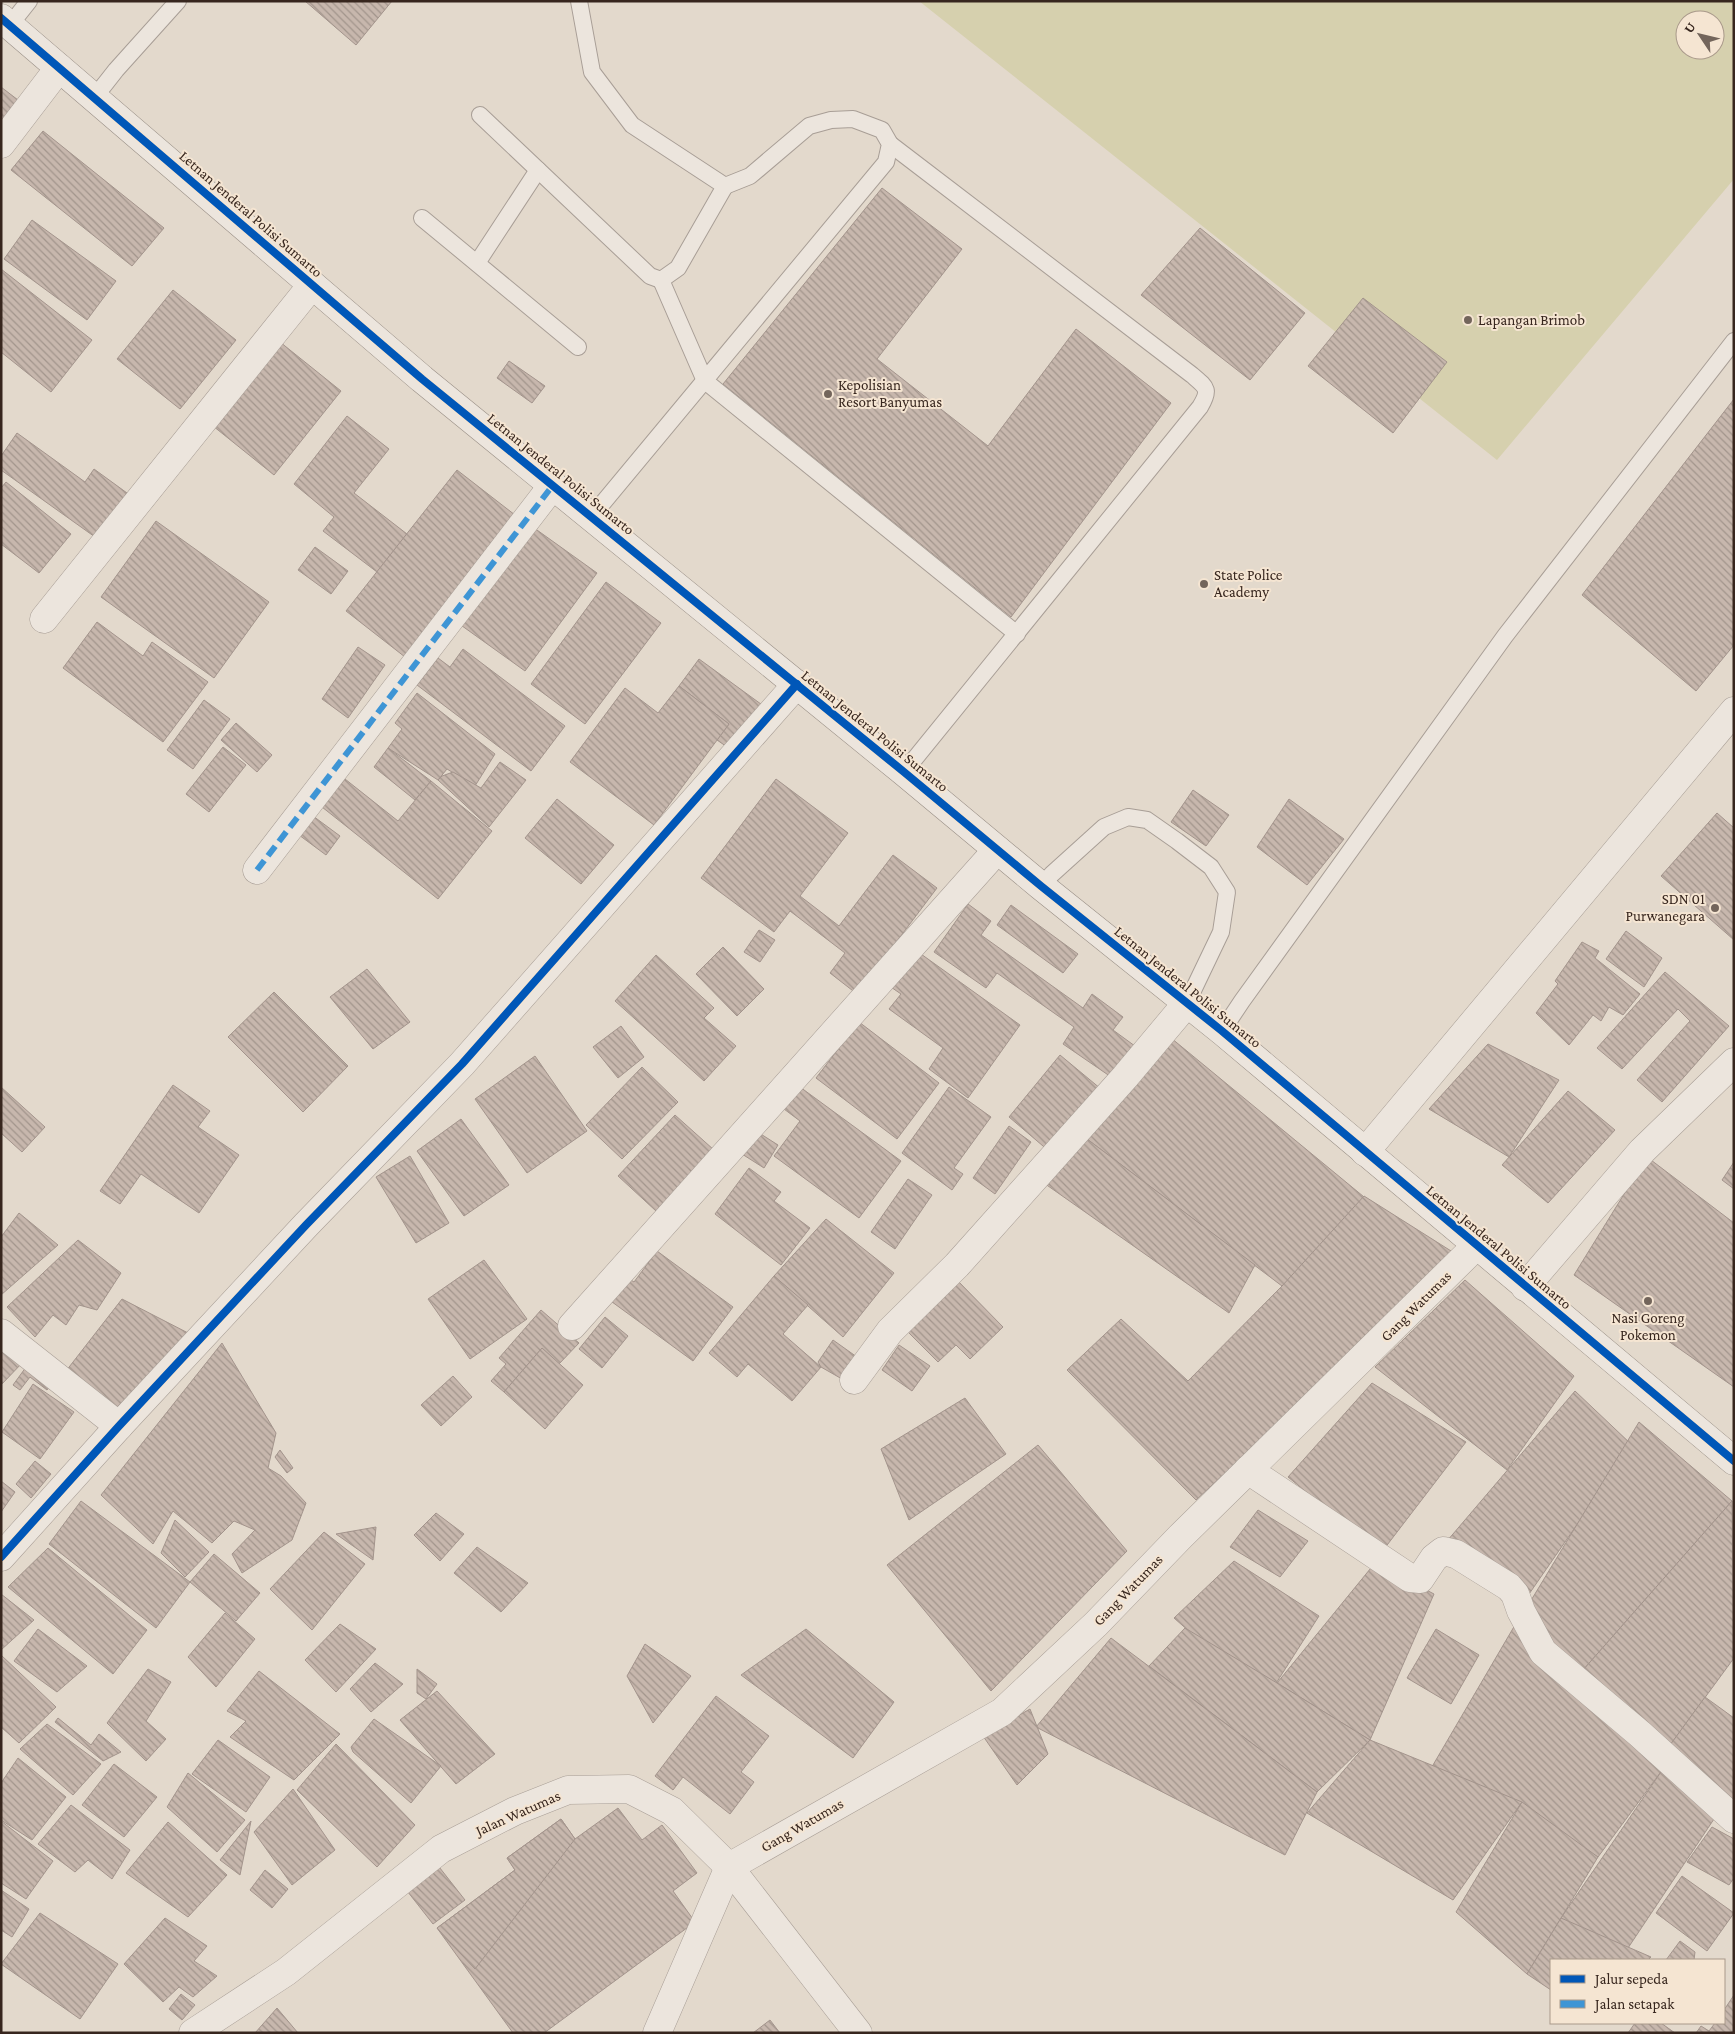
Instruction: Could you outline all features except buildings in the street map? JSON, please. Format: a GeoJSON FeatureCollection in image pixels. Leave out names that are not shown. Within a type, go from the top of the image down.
{"type":"FeatureCollection","features":[{"type":"Feature","properties":{"kind":"street","name":"Letnan Jenderal Polisi Sumarto"},"geometry":{"type":"LineString","coordinates":[[5,22],[422,379],[592,516],[1041,886],[1222,1031],[1734,1461]]}},
{"type":"Feature","properties":{"kind":"street"},"geometry":{"type":"LineString","coordinates":[[1,144],[59,68]]}},
{"type":"Feature","properties":{"kind":"street"},"geometry":{"type":"LineString","coordinates":[[44,619],[312,285]]}},
{"type":"Feature","properties":{"kind":"street"},"geometry":{"type":"LineString","coordinates":[[257,870],[553,485]]}},
{"type":"Feature","properties":{"kind":"street"},"geometry":{"type":"LineString","coordinates":[[1,1557],[119,1426],[306,1226],[462,1064],[797,684]]}},
{"type":"Feature","properties":{"kind":"street"},"geometry":{"type":"LineString","coordinates":[[1365,1152],[1734,711]]}},
{"type":"Feature","properties":{"kind":"street"},"geometry":{"type":"LineString","coordinates":[[572,1326],[997,850]]}},
{"type":"Feature","properties":{"kind":"street"},"geometry":{"type":"LineString","coordinates":[[854,1380],[890,1331],[963,1259],[1119,1084],[1187,1003]]}},
{"type":"Feature","properties":{"kind":"street"},"geometry":{"type":"LineString","coordinates":[[1525,1287],[1642,1151],[1734,1062]]}},
{"type":"Feature","properties":{"kind":"street","name":"Gang Watumas"},"geometry":{"type":"LineString","coordinates":[[729,1867],[1002,1712],[1096,1624],[1248,1470],[1476,1246]]}},
{"type":"Feature","properties":{"kind":"street"},"geometry":{"type":"LineString","coordinates":[[1,1333],[119,1426]]}},
{"type":"Feature","properties":{"kind":"street"},"geometry":{"type":"LineString","coordinates":[[1248,1470],[1410,1578],[1420,1579],[1434,1558],[1443,1551],[1456,1554],[1509,1587],[1515,1594],[1521,1611],[1543,1652],[1640,1734],[1734,1819]]}},
{"type":"Feature","properties":{"kind":"street","name":"Jalan Watumas"},"geometry":{"type":"LineString","coordinates":[[193,2033],[286,1972],[441,1849],[515,1811],[568,1790],[629,1789],[672,1811],[729,1867],[858,2033]]}},
{"type":"Feature","properties":{"kind":"street"},"geometry":{"type":"LineString","coordinates":[[657,2033],[729,1867]]}},
{"type":"Feature","properties":{"kind":"lane"},"geometry":{"type":"LineString","coordinates":[[5,22],[29,1]]}},
{"type":"Feature","properties":{"kind":"lane"},"geometry":{"type":"LineString","coordinates":[[94,98],[116,70],[178,1]]}},
{"type":"Feature","properties":{"kind":"lane"},"geometry":{"type":"LineString","coordinates":[[579,1],[592,72],[632,125],[725,186]]}},
{"type":"Feature","properties":{"kind":"lane"},"geometry":{"type":"LineString","coordinates":[[480,115],[650,276],[661,280],[706,381],[1017,634]]}},
{"type":"Feature","properties":{"kind":"lane"},"geometry":{"type":"LineString","coordinates":[[661,280],[678,268],[725,186],[750,176],[809,126],[831,120],[853,119],[882,130],[890,144],[1205,386],[1207,391],[1200,407],[904,772]]}},
{"type":"Feature","properties":{"kind":"lane"},"geometry":{"type":"LineString","coordinates":[[592,516],[886,162],[890,144]]}},
{"type":"Feature","properties":{"kind":"lane"},"geometry":{"type":"LineString","coordinates":[[477,263],[538,170]]}},
{"type":"Feature","properties":{"kind":"lane"},"geometry":{"type":"LineString","coordinates":[[422,218],[578,347]]}},
{"type":"Feature","properties":{"kind":"lane"},"geometry":{"type":"LineString","coordinates":[[1222,1031],[1248,992],[1505,636],[1734,341]]}},
{"type":"Feature","properties":{"kind":"lane"},"geometry":{"type":"LineString","coordinates":[[1041,886],[1104,827],[1128,817],[1148,820],[1211,867],[1227,892],[1220,932],[1187,1003]]}},
{"type":"Feature","properties":{"kind":"shaded area","name":"Lapangan Brimob"},"geometry":{"type":"Polygon","coordinates":[[[919,1],[1734,1],[1734,179],[1497,460],[919,1]]]}},
{"type":"Feature","properties":{"kind":"marked path"},"geometry":{"type":"LineString","coordinates":[[257,870],[553,485]]}},
{"type":"Feature","properties":{"kind":"cycle path"},"geometry":{"type":"LineString","coordinates":[[1,18],[422,379],[1041,886],[1222,1031],[1734,1461]]}},
{"type":"Feature","properties":{"kind":"cycle path"},"geometry":{"type":"LineString","coordinates":[[1,1557],[119,1426],[306,1225],[462,1064],[797,684]]}},
{"type":"Feature","properties":{"kind":"place","name":"Lapangan Brimob"},"geometry":{"type":"Point","coordinates":[1468,320]}},
{"type":"Feature","properties":{"kind":"place","name":"Kepolisian Resort Banyumas"},"geometry":{"type":"Point","coordinates":[828,394]}},
{"type":"Feature","properties":{"kind":"place","name":"State Police Academy"},"geometry":{"type":"Point","coordinates":[1204,584]}},
{"type":"Feature","properties":{"kind":"place","name":"SDN 01 Purwanegara"},"geometry":{"type":"Point","coordinates":[1715,908]}},
{"type":"Feature","properties":{"kind":"place","name":"Nasi Goreng Pokemon"},"geometry":{"type":"Point","coordinates":[1648,1301]}}]}
